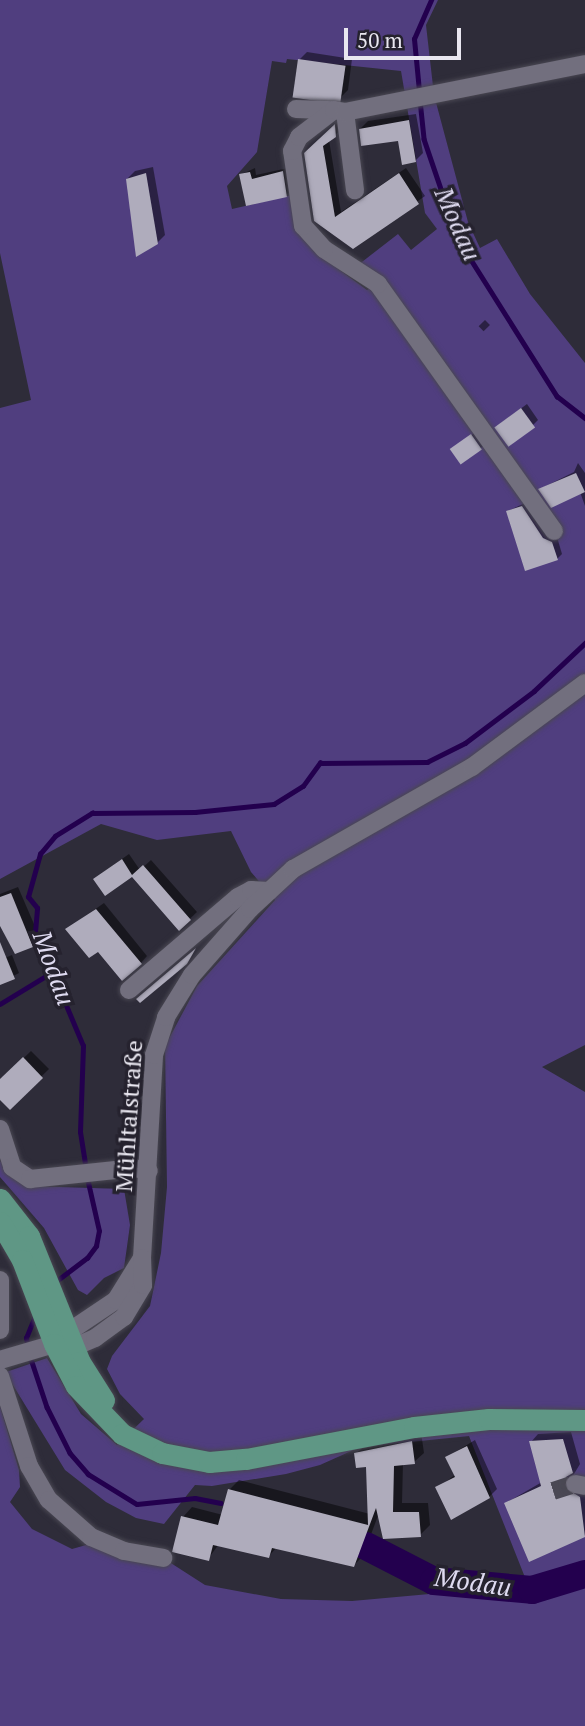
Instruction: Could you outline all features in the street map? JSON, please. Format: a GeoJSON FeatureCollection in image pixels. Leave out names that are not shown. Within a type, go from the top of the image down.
{"type":"FeatureCollection","features":[{"type":"Feature","properties":{"kind":"main road"},"geometry":{"type":"LineString","coordinates":[[0,1199],[25,1228],[47,1275],[59,1305],[56,1339]]}},
{"type":"Feature","properties":{"kind":"main road"},"geometry":{"type":"LineString","coordinates":[[0,1222],[87,1403],[122,1434],[172,1456],[225,1460],[414,1427],[489,1419],[585,1420]]}},
{"type":"Feature","properties":{"kind":"street"},"geometry":{"type":"LineString","coordinates":[[296,109],[340,111],[585,64]]}},
{"type":"Feature","properties":{"kind":"street"},"geometry":{"type":"LineString","coordinates":[[340,111],[355,190]]}},
{"type":"Feature","properties":{"kind":"street"},"geometry":{"type":"LineString","coordinates":[[340,111],[299,136],[292,151],[303,226],[324,249],[377,284],[554,531]]}},
{"type":"Feature","properties":{"kind":"street","name":"Mühltalstraße"},"geometry":{"type":"LineString","coordinates":[[9,1358],[56,1339],[105,1333],[130,1310],[144,1285],[142,1169],[154,1055],[166,1017],[192,975],[269,891],[345,836],[472,767],[585,683]]}},
{"type":"Feature","properties":{"kind":"street"},"geometry":{"type":"LineString","coordinates":[[129,990],[238,897],[251,890],[269,891]]}},
{"type":"Feature","properties":{"kind":"street"},"geometry":{"type":"LineString","coordinates":[[0,1129],[12,1167],[30,1179],[142,1169]]}},
{"type":"Feature","properties":{"kind":"street"},"geometry":{"type":"LineString","coordinates":[[0,1280],[0,1329]]}},
{"type":"Feature","properties":{"kind":"street"},"geometry":{"type":"LineString","coordinates":[[0,1376],[29,1466],[49,1500],[91,1537],[124,1551],[163,1558]]}},
{"type":"Feature","properties":{"kind":"shaded area"},"geometry":{"type":"Polygon","coordinates":[[[0,0],[438,0],[426,25],[434,95],[468,222],[480,248],[497,239],[530,294],[585,363],[585,1045],[542,1067],[585,1092],[585,1726],[0,1726],[0,1406],[19,1470],[20,1487],[10,1502],[32,1529],[72,1549],[100,1541],[163,1558],[205,1585],[281,1599],[352,1601],[528,1585],[469,1436],[360,1447],[320,1465],[286,1474],[212,1486],[195,1485],[164,1524],[136,1518],[106,1502],[65,1470],[11,1382],[0,1386],[6,1372],[47,1358],[81,1414],[117,1445],[144,1419],[120,1394],[107,1369],[112,1356],[150,1306],[161,1253],[167,1187],[165,1046],[197,986],[275,900],[251,872],[231,831],[157,840],[101,824],[0,879],[0,408],[31,400],[0,253],[0,0]],[[287,59],[286,63],[272,61],[257,152],[227,186],[232,209],[292,195],[315,252],[367,290],[379,283],[358,265],[398,234],[411,250],[437,229],[425,213],[401,71],[287,59]]]}},
{"type":"Feature","properties":{"kind":"shaded area"},"geometry":{"type":"Polygon","coordinates":[[[0,1161],[27,1186],[124,1189],[130,1225],[124,1268],[104,1278],[87,1295],[78,1290],[44,1228],[0,1177],[0,1161]]]}},
{"type":"Feature","properties":{"kind":"building"},"geometry":{"type":"Polygon","coordinates":[[[298,59],[346,66],[340,104],[293,98],[298,59]]]}},
{"type":"Feature","properties":{"kind":"building"},"geometry":{"type":"Polygon","coordinates":[[[409,120],[416,162],[402,165],[398,141],[361,146],[359,129],[409,120]]]}},
{"type":"Feature","properties":{"kind":"building"},"geometry":{"type":"Polygon","coordinates":[[[335,124],[336,137],[323,146],[335,217],[399,173],[419,204],[353,249],[314,221],[304,153],[335,124]]]}},
{"type":"Feature","properties":{"kind":"building"},"geometry":{"type":"Polygon","coordinates":[[[283,171],[287,197],[246,206],[239,174],[250,172],[252,179],[283,171]]]}},
{"type":"Feature","properties":{"kind":"building"},"geometry":{"type":"Polygon","coordinates":[[[146,173],[158,244],[136,257],[126,179],[146,173]]]}},
{"type":"Feature","properties":{"kind":"building"},"geometry":{"type":"Polygon","coordinates":[[[521,408],[535,427],[508,447],[494,427],[521,408]]]}},
{"type":"Feature","properties":{"kind":"building"},"geometry":{"type":"Polygon","coordinates":[[[471,434],[482,450],[461,464],[450,449],[471,434]]]}},
{"type":"Feature","properties":{"kind":"building"},"geometry":{"type":"Polygon","coordinates":[[[576,473],[585,492],[551,508],[538,489],[576,473]]]}},
{"type":"Feature","properties":{"kind":"building"},"geometry":{"type":"Polygon","coordinates":[[[522,506],[543,538],[552,542],[558,560],[525,571],[506,511],[522,506]]]}},
{"type":"Feature","properties":{"kind":"building"},"geometry":{"type":"Polygon","coordinates":[[[122,859],[132,875],[143,865],[191,920],[179,931],[132,877],[105,896],[93,879],[122,859]]]}},
{"type":"Feature","properties":{"kind":"building"},"geometry":{"type":"Polygon","coordinates":[[[11,893],[33,947],[15,954],[0,926],[0,897],[11,893]]]}},
{"type":"Feature","properties":{"kind":"building"},"geometry":{"type":"Polygon","coordinates":[[[96,909],[142,964],[122,981],[98,952],[89,958],[65,929],[96,909]]]}},
{"type":"Feature","properties":{"kind":"building"},"geometry":{"type":"Polygon","coordinates":[[[0,942],[15,979],[0,985],[0,942]]]}},
{"type":"Feature","properties":{"kind":"building"},"geometry":{"type":"Polygon","coordinates":[[[196,948],[187,964],[140,1003],[136,999],[196,948]]]}},
{"type":"Feature","properties":{"kind":"building"},"geometry":{"type":"Polygon","coordinates":[[[23,1057],[43,1078],[10,1110],[0,1100],[0,1079],[23,1057]]]}},
{"type":"Feature","properties":{"kind":"building"},"geometry":{"type":"Polygon","coordinates":[[[563,1439],[573,1473],[566,1477],[564,1487],[580,1497],[585,1537],[529,1562],[504,1503],[541,1486],[529,1441],[563,1439]]]}},
{"type":"Feature","properties":{"kind":"building"},"geometry":{"type":"Polygon","coordinates":[[[412,1441],[415,1464],[394,1466],[393,1512],[419,1512],[421,1537],[383,1539],[376,1508],[354,1567],[272,1548],[269,1558],[213,1545],[209,1561],[172,1552],[181,1516],[218,1525],[228,1489],[368,1525],[366,1467],[356,1468],[354,1453],[412,1441]]]}},
{"type":"Feature","properties":{"kind":"building"},"geometry":{"type":"Polygon","coordinates":[[[467,1446],[490,1498],[451,1520],[435,1487],[455,1477],[445,1457],[467,1446]]]}},
{"type":"Feature","properties":{"kind":"waterway","name":"Modau"},"geometry":{"type":"LineString","coordinates":[[419,91],[414,39],[431,0]]}},
{"type":"Feature","properties":{"kind":"waterway","name":"Modau"},"geometry":{"type":"LineString","coordinates":[[420,100],[424,139],[458,239],[557,396],[585,418]]}},
{"type":"Feature","properties":{"kind":"waterway","name":"Modau"},"geometry":{"type":"LineString","coordinates":[[86,1170],[80,1132],[83,1046],[35,932],[37,908],[28,897],[40,854],[55,836],[92,813],[195,812],[274,804],[303,786],[320,763],[427,762],[465,743],[534,691],[585,643]]}},
{"type":"Feature","properties":{"kind":"waterway"},"geometry":{"type":"LineString","coordinates":[[0,1004],[54,971]]}},
{"type":"Feature","properties":{"kind":"waterway","name":"Modau"},"geometry":{"type":"LineString","coordinates":[[55,1282],[87,1258],[96,1246],[99,1231],[87,1178]]}},
{"type":"Feature","properties":{"kind":"waterway","name":"Modau"},"geometry":{"type":"LineString","coordinates":[[28,1347],[26,1338],[36,1313]]}},
{"type":"Feature","properties":{"kind":"waterway","name":"Modau"},"geometry":{"type":"LineString","coordinates":[[30,1356],[47,1407],[70,1453],[88,1474],[137,1504],[195,1498],[221,1503]]}},
{"type":"Feature","properties":{"kind":"waterway","name":"Modau"},"geometry":{"type":"LineString","coordinates":[[366,1546],[434,1581],[532,1590],[585,1574]]}},
{"type":"Feature","properties":{"kind":"tunnel"},"geometry":{"type":"LineString","coordinates":[[553,1491],[575,1484]]}}]}
